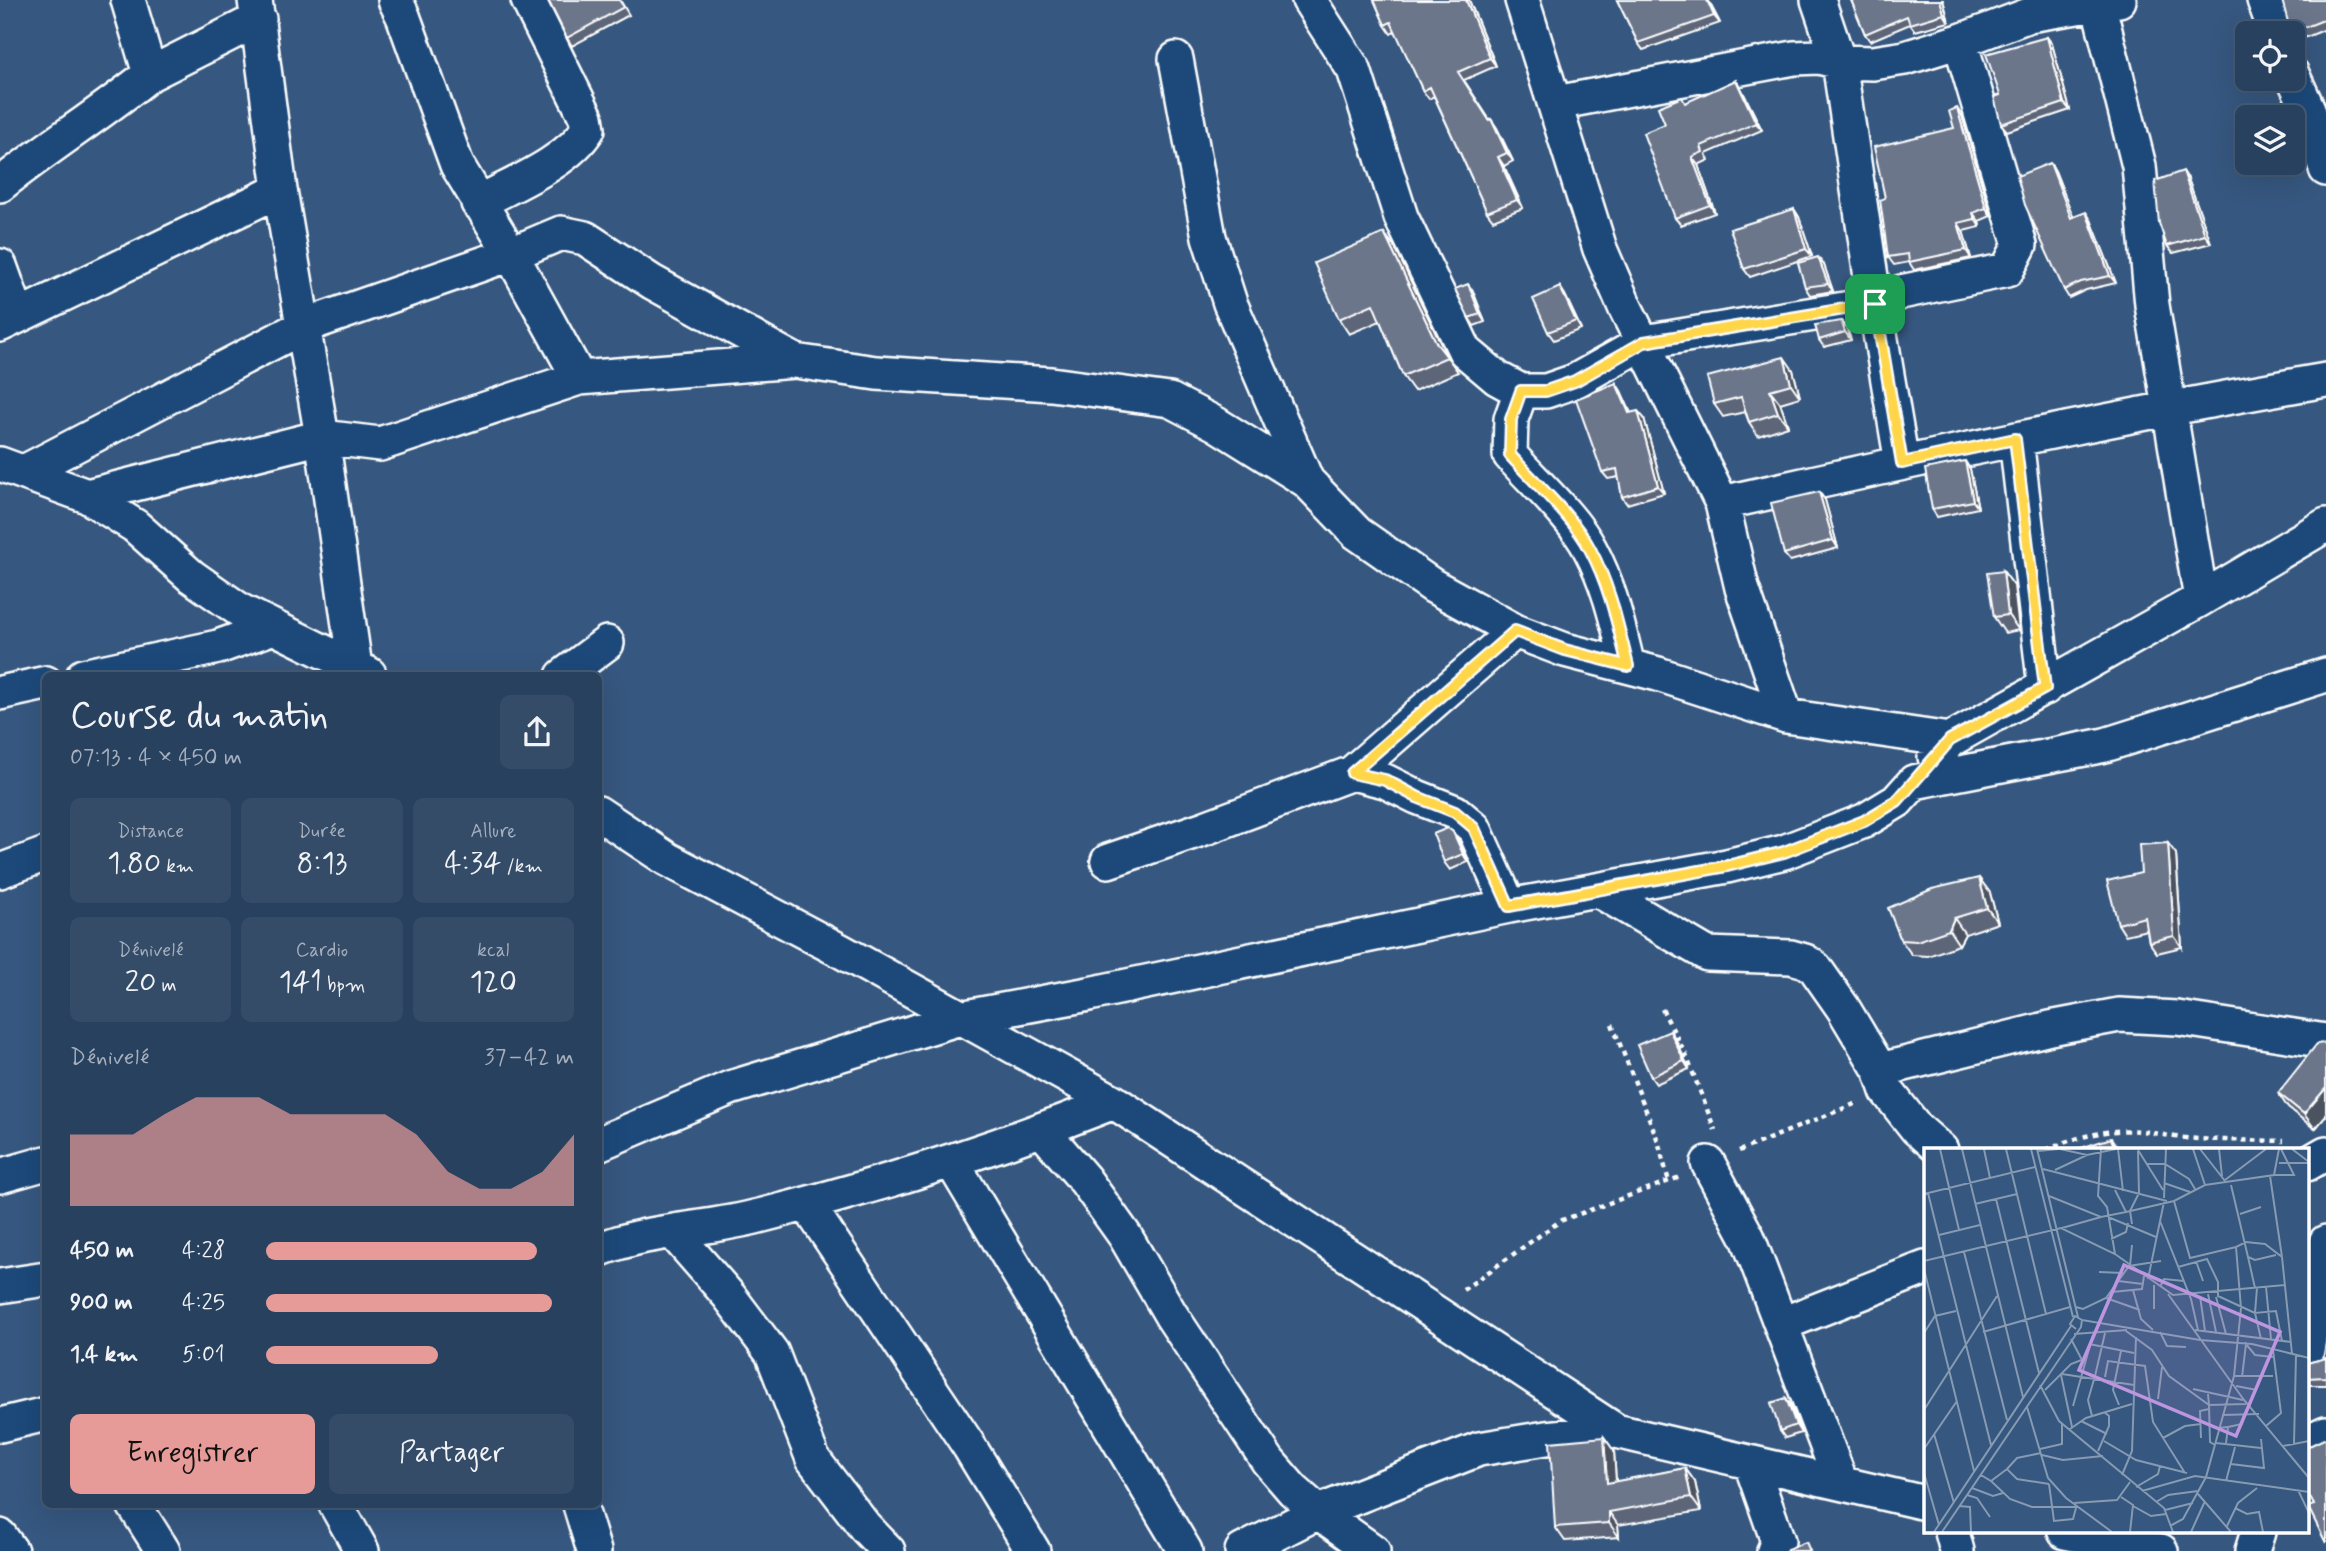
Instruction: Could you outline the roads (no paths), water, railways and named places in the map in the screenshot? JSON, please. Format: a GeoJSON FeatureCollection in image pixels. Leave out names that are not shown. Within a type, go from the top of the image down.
{"type":"FeatureCollection","features":[{"type":"Feature","properties":{"kind":"street"},"geometry":{"type":"LineString","coordinates":[[128,0],[150,74]]}},
{"type":"Feature","properties":{"kind":"street"},"geometry":{"type":"LineString","coordinates":[[395,0],[457,165],[579,378]]}},
{"type":"Feature","properties":{"kind":"street"},"geometry":{"type":"LineString","coordinates":[[478,203],[555,161],[582,139],[589,129],[586,117],[528,0]]}},
{"type":"Feature","properties":{"kind":"street"},"geometry":{"type":"LineString","coordinates":[[1309,0],[1354,70],[1401,217],[1465,351],[1497,377],[1521,391],[1546,391],[1575,381],[1644,342],[1875,304],[1901,292],[2007,270],[2020,245],[1960,41]]}},
{"type":"Feature","properties":{"kind":"street"},"geometry":{"type":"LineString","coordinates":[[1522,0],[1596,238],[1625,307],[1722,503],[1742,587],[1786,716]]}},
{"type":"Feature","properties":{"kind":"street"},"geometry":{"type":"LineString","coordinates":[[1818,0],[1839,62],[1902,463]]}},
{"type":"Feature","properties":{"kind":"street"},"geometry":{"type":"LineString","coordinates":[[2264,0],[2272,21]]}},
{"type":"Feature","properties":{"kind":"street"},"geometry":{"type":"LineString","coordinates":[[1556,103],[1794,58],[1819,57],[1839,62],[1873,63],[1905,58],[2029,15],[2099,2],[2139,166],[2152,305],[2201,599]]}},
{"type":"Feature","properties":{"kind":"street"},"geometry":{"type":"LineString","coordinates":[[0,185],[150,74],[257,10],[280,190],[360,672]]}},
{"type":"Feature","properties":{"kind":"street"},"geometry":{"type":"LineString","coordinates":[[1176,59],[1209,237],[1230,303],[1307,481]]}},
{"type":"Feature","properties":{"kind":"street"},"geometry":{"type":"LineString","coordinates":[[2300,91],[2326,169]]}},
{"type":"Feature","properties":{"kind":"street"},"geometry":{"type":"LineString","coordinates":[[0,266],[9,321],[280,190]]}},
{"type":"Feature","properties":{"kind":"street"},"geometry":{"type":"LineString","coordinates":[[12,468],[304,326],[510,254],[561,233],[585,238],[652,282],[795,361]]}},
{"type":"Feature","properties":{"kind":"street"},"geometry":{"type":"LineString","coordinates":[[86,496],[322,437],[380,444],[579,378],[795,361],[876,373],[1051,384],[1170,400],[1216,424],[1307,481],[1357,533],[1433,586],[1515,631],[1565,650],[1628,666],[1786,716],[1950,740]]}},
{"type":"Feature","properties":{"kind":"street"},"geometry":{"type":"LineString","coordinates":[[1722,503],[2015,439],[2326,380]]}},
{"type":"Feature","properties":{"kind":"street"},"geometry":{"type":"LineString","coordinates":[[1521,391],[1511,419],[1510,455],[1566,516],[1590,548],[1609,589],[1628,666]]}},
{"type":"Feature","properties":{"kind":"street"},"geometry":{"type":"LineString","coordinates":[[2015,439],[2045,688]]}},
{"type":"Feature","properties":{"kind":"street"},"geometry":{"type":"LineString","coordinates":[[12,468],[86,496],[135,526],[191,576],[241,611],[358,672]]}},
{"type":"Feature","properties":{"kind":"street"},"geometry":{"type":"LineString","coordinates":[[602,1142],[730,1088],[960,1018],[1090,994],[1509,906],[1727,866],[1784,852],[1864,821],[1897,801],[1950,740],[2201,599],[2326,525]]}},
{"type":"Feature","properties":{"kind":"street"},"geometry":{"type":"LineString","coordinates":[[101,672],[218,647],[271,628]]}},
{"type":"Feature","properties":{"kind":"street"},"geometry":{"type":"LineString","coordinates":[[1108,861],[1352,773],[1515,631]]}},
{"type":"Feature","properties":{"kind":"street"},"geometry":{"type":"LineString","coordinates":[[568,672],[607,643]]}},
{"type":"Feature","properties":{"kind":"street"},"geometry":{"type":"LineString","coordinates":[[1914,782],[2105,745],[2324,678]]}},
{"type":"Feature","properties":{"kind":"street"},"geometry":{"type":"LineString","coordinates":[[0,693],[42,684]]}},
{"type":"Feature","properties":{"kind":"street"},"geometry":{"type":"LineString","coordinates":[[1352,773],[1385,780],[1417,797],[1455,812],[1474,828],[1509,906]]}},
{"type":"Feature","properties":{"kind":"street"},"geometry":{"type":"LineString","coordinates":[[602,816],[667,859],[841,951],[1114,1102],[1616,1431]]}},
{"type":"Feature","properties":{"kind":"street"},"geometry":{"type":"LineString","coordinates":[[0,871],[42,855]]}},
{"type":"Feature","properties":{"kind":"street"},"geometry":{"type":"LineString","coordinates":[[1598,890],[1707,954],[1791,957],[1805,961],[1815,968],[1843,1008],[1883,1080],[1917,1129],[1939,1148]]}},
{"type":"Feature","properties":{"kind":"street"},"geometry":{"type":"LineString","coordinates":[[1883,1080],[2050,1028],[2119,1015],[2177,1018],[2326,1041]]}},
{"type":"Feature","properties":{"kind":"street"},"geometry":{"type":"LineString","coordinates":[[602,1248],[621,1241],[747,1220],[807,1204],[952,1162],[1114,1102]]}},
{"type":"Feature","properties":{"kind":"street"},"geometry":{"type":"LineString","coordinates":[[1042,1130],[1084,1180],[1125,1236],[1171,1315],[1268,1461],[1293,1490],[1318,1512],[1373,1551]]}},
{"type":"Feature","properties":{"kind":"street"},"geometry":{"type":"LineString","coordinates":[[2308,1152],[2326,1153]]}},
{"type":"Feature","properties":{"kind":"street"},"geometry":{"type":"LineString","coordinates":[[1717,1160],[1841,1483]]}},
{"type":"Feature","properties":{"kind":"street"},"geometry":{"type":"LineString","coordinates":[[952,1162],[1185,1551]]}},
{"type":"Feature","properties":{"kind":"street"},"geometry":{"type":"LineString","coordinates":[[0,1176],[42,1164]]}},
{"type":"Feature","properties":{"kind":"street"},"geometry":{"type":"LineString","coordinates":[[807,1204],[969,1446],[1033,1551]]}},
{"type":"Feature","properties":{"kind":"street"},"geometry":{"type":"LineString","coordinates":[[673,1232],[729,1296],[772,1353],[813,1459],[865,1527],[888,1551]]}},
{"type":"Feature","properties":{"kind":"street"},"geometry":{"type":"LineString","coordinates":[[2308,1332],[2326,1242]]}},
{"type":"Feature","properties":{"kind":"street"},"geometry":{"type":"LineString","coordinates":[[1782,1324],[1924,1268]]}},
{"type":"Feature","properties":{"kind":"street"},"geometry":{"type":"LineString","coordinates":[[0,1286],[42,1280]]}},
{"type":"Feature","properties":{"kind":"street"},"geometry":{"type":"LineString","coordinates":[[0,1425],[42,1415]]}},
{"type":"Feature","properties":{"kind":"street"},"geometry":{"type":"LineString","coordinates":[[1242,1551],[1318,1512],[1479,1449],[1546,1438],[1616,1431],[1924,1503]]}},
{"type":"Feature","properties":{"kind":"street"},"geometry":{"type":"LineString","coordinates":[[2308,1441],[2326,1433]]}},
{"type":"Feature","properties":{"kind":"street"},"geometry":{"type":"LineString","coordinates":[[1751,1464],[1778,1541],[1774,1551]]}},
{"type":"Feature","properties":{"kind":"street"},"geometry":{"type":"LineString","coordinates":[[136,1508],[163,1551]]}},
{"type":"Feature","properties":{"kind":"street"},"geometry":{"type":"LineString","coordinates":[[337,1508],[362,1551]]}},
{"type":"Feature","properties":{"kind":"street"},"geometry":{"type":"LineString","coordinates":[[581,1508],[594,1551]]}},
{"type":"Feature","properties":{"kind":"street"},"geometry":{"type":"LineString","coordinates":[[1953,1534],[1957,1551]]}},
{"type":"Feature","properties":{"kind":"street"},"geometry":{"type":"LineString","coordinates":[[2075,1534],[2161,1551]]}},
{"type":"Feature","properties":{"kind":"street"},"geometry":{"type":"LineString","coordinates":[[2252,1551],[2257,1534]]}},
{"type":"Feature","properties":{"kind":"street"},"geometry":{"type":"LineString","coordinates":[[0,1536],[11,1551]]}}]}
